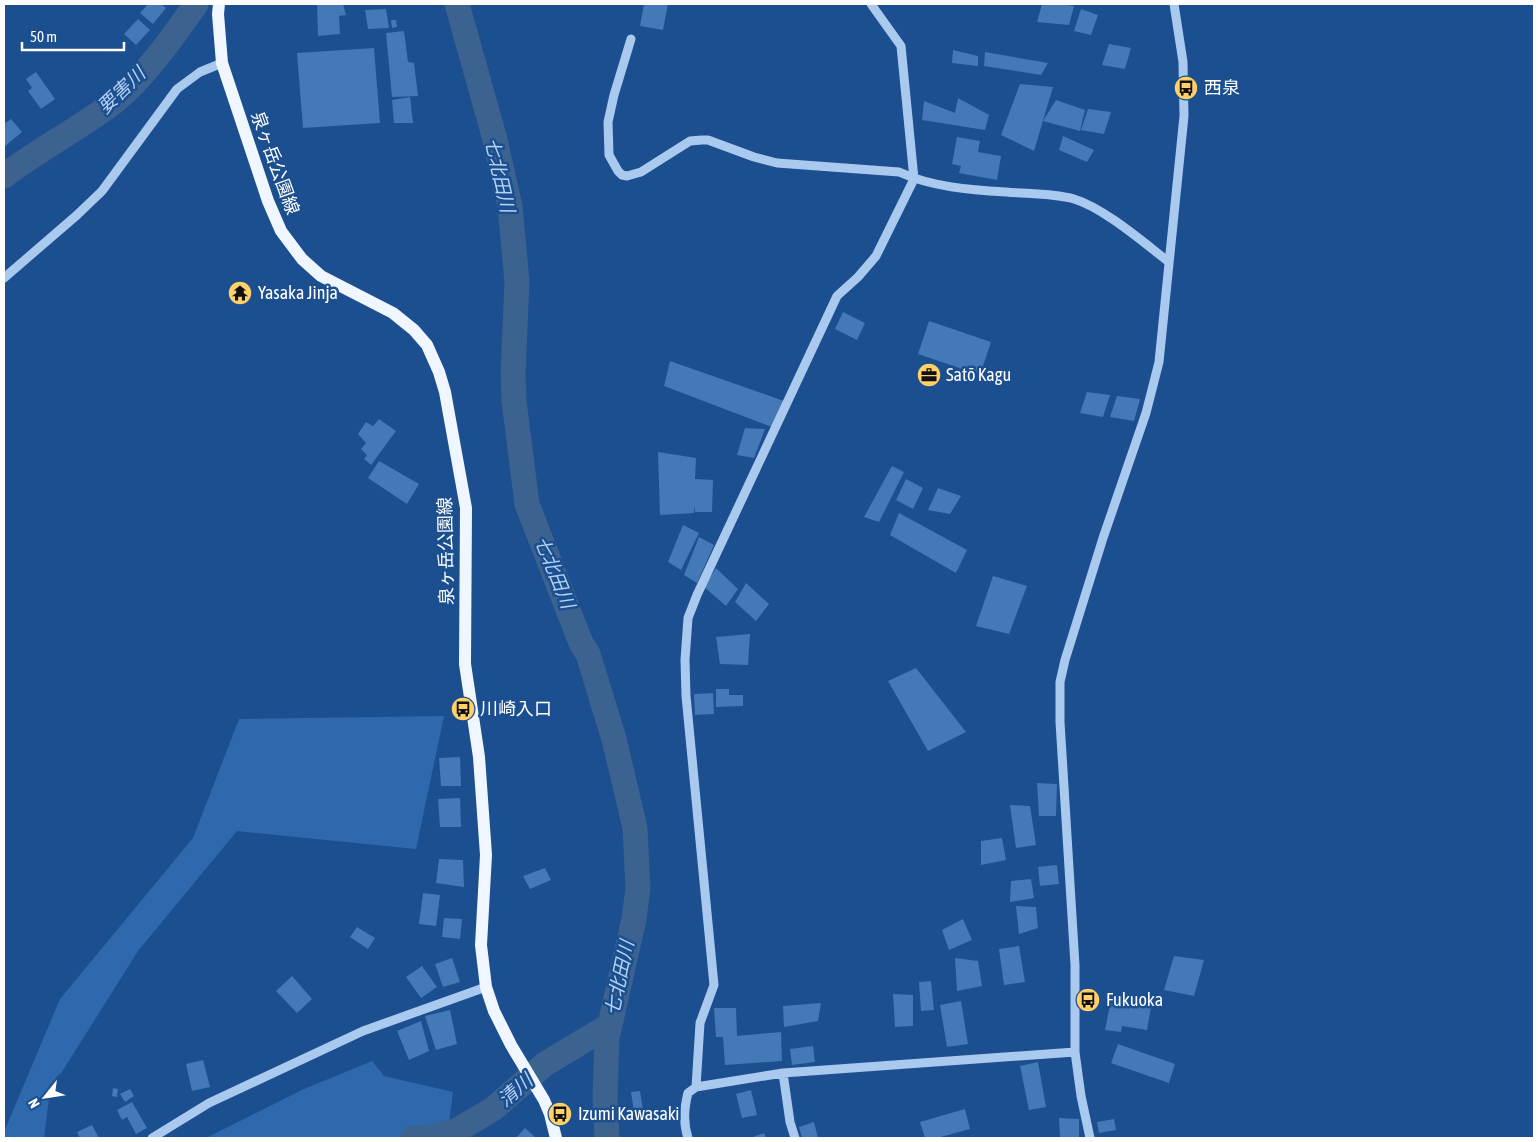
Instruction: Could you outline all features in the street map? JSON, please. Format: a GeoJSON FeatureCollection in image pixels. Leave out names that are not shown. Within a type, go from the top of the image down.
{"type":"FeatureCollection","features":[{"type":"Feature","properties":{"kind":"main road","name":"泉ヶ岳公園線"},"geometry":{"type":"LineString","coordinates":[[218,4],[222,63],[268,202],[281,231],[302,259],[322,276],[394,313],[414,330],[427,345],[439,372],[445,392],[466,508],[465,664],[479,757],[485,845],[481,945],[486,987],[494,1011],[511,1045],[544,1100],[550,1114],[556,1138]]}},
{"type":"Feature","properties":{"kind":"street"},"geometry":{"type":"LineString","coordinates":[[696,1087],[700,1023],[714,985],[686,696],[684,660],[688,618],[837,296],[858,277],[876,256],[914,179],[901,46],[871,4]]}},
{"type":"Feature","properties":{"kind":"street"},"geometry":{"type":"LineString","coordinates":[[1090,1138],[1075,1052],[1075,965],[1060,722],[1060,682],[1065,660],[1103,538],[1146,413],[1159,362],[1185,96],[1183,62],[1174,4]]}},
{"type":"Feature","properties":{"kind":"street"},"geometry":{"type":"LineString","coordinates":[[631,39],[608,122],[609,155],[622,175],[627,176],[641,172],[690,141],[708,140],[754,157],[777,163],[899,172],[914,179],[946,186],[1042,194],[1074,199],[1104,214],[1169,262]]}},
{"type":"Feature","properties":{"kind":"street"},"geometry":{"type":"LineString","coordinates":[[4,278],[102,191],[177,89],[200,72],[222,63]]}},
{"type":"Feature","properties":{"kind":"street"},"geometry":{"type":"LineString","coordinates":[[152,1138],[209,1103],[363,1031],[486,987]]}},
{"type":"Feature","properties":{"kind":"street"},"geometry":{"type":"LineString","coordinates":[[688,1138],[684,1128],[685,1104],[688,1093],[696,1087],[783,1073],[1075,1052]]}},
{"type":"Feature","properties":{"kind":"street"},"geometry":{"type":"LineString","coordinates":[[783,1073],[790,1122],[795,1138]]}},
{"type":"Feature","properties":{"kind":"shaded area"},"geometry":{"type":"Polygon","coordinates":[[[444,716],[416,849],[237,831],[138,951],[50,1091],[44,1138],[4,1138],[4,1132],[60,999],[193,838],[239,719],[444,716]]]}},
{"type":"Feature","properties":{"kind":"shaded area"},"geometry":{"type":"Polygon","coordinates":[[[372,1061],[384,1076],[453,1092],[447,1138],[206,1138],[304,1089],[372,1061]]]}},
{"type":"Feature","properties":{"kind":"building"},"geometry":{"type":"Polygon","coordinates":[[[148,4],[161,4],[166,8],[153,24],[140,13],[148,4]]]}},
{"type":"Feature","properties":{"kind":"building"},"geometry":{"type":"Polygon","coordinates":[[[317,4],[343,4],[346,15],[339,16],[340,34],[318,36],[317,4]]]}},
{"type":"Feature","properties":{"kind":"building"},"geometry":{"type":"Polygon","coordinates":[[[644,4],[668,4],[663,30],[640,26],[644,4]]]}},
{"type":"Feature","properties":{"kind":"building"},"geometry":{"type":"Polygon","coordinates":[[[1042,4],[1074,6],[1069,25],[1037,22],[1042,4]]]}},
{"type":"Feature","properties":{"kind":"building"},"geometry":{"type":"Polygon","coordinates":[[[386,9],[389,28],[368,29],[365,10],[386,9]]]}},
{"type":"Feature","properties":{"kind":"building"},"geometry":{"type":"Polygon","coordinates":[[[1081,9],[1098,15],[1091,35],[1074,31],[1081,9]]]}},
{"type":"Feature","properties":{"kind":"building"},"geometry":{"type":"Polygon","coordinates":[[[138,19],[150,30],[136,45],[124,34],[138,19]]]}},
{"type":"Feature","properties":{"kind":"building"},"geometry":{"type":"Polygon","coordinates":[[[391,20],[396,20],[397,27],[392,28],[391,20]]]}},
{"type":"Feature","properties":{"kind":"building"},"geometry":{"type":"Polygon","coordinates":[[[404,31],[408,62],[414,63],[418,96],[392,97],[386,33],[404,31]]]}},
{"type":"Feature","properties":{"kind":"building"},"geometry":{"type":"Polygon","coordinates":[[[1109,44],[1131,48],[1125,69],[1102,65],[1109,44]]]}},
{"type":"Feature","properties":{"kind":"building"},"geometry":{"type":"Polygon","coordinates":[[[374,48],[380,123],[303,128],[297,53],[374,48]]]}},
{"type":"Feature","properties":{"kind":"building"},"geometry":{"type":"Polygon","coordinates":[[[953,50],[978,56],[978,66],[952,63],[953,50]]]}},
{"type":"Feature","properties":{"kind":"building"},"geometry":{"type":"Polygon","coordinates":[[[985,52],[1048,63],[1041,75],[984,66],[985,52]]]}},
{"type":"Feature","properties":{"kind":"building"},"geometry":{"type":"Polygon","coordinates":[[[36,72],[55,99],[41,109],[28,91],[32,88],[26,79],[36,72]]]}},
{"type":"Feature","properties":{"kind":"building"},"geometry":{"type":"Polygon","coordinates":[[[1020,84],[1053,87],[1034,151],[1001,135],[1020,84]]]}},
{"type":"Feature","properties":{"kind":"building"},"geometry":{"type":"Polygon","coordinates":[[[410,97],[413,123],[394,123],[392,100],[410,97]]]}},
{"type":"Feature","properties":{"kind":"building"},"geometry":{"type":"Polygon","coordinates":[[[958,98],[989,115],[985,130],[922,120],[924,101],[955,113],[958,98]]]}},
{"type":"Feature","properties":{"kind":"building"},"geometry":{"type":"Polygon","coordinates":[[[1056,100],[1085,110],[1080,131],[1043,121],[1056,100]]]}},
{"type":"Feature","properties":{"kind":"building"},"geometry":{"type":"Polygon","coordinates":[[[1088,109],[1111,112],[1104,134],[1081,130],[1088,109]]]}},
{"type":"Feature","properties":{"kind":"building"},"geometry":{"type":"Polygon","coordinates":[[[11,119],[22,132],[4,147],[4,124],[11,119]]]}},
{"type":"Feature","properties":{"kind":"building"},"geometry":{"type":"Polygon","coordinates":[[[1063,136],[1094,150],[1087,162],[1059,150],[1063,136]]]}},
{"type":"Feature","properties":{"kind":"building"},"geometry":{"type":"Polygon","coordinates":[[[957,137],[980,141],[978,152],[1001,156],[997,180],[959,173],[961,166],[952,164],[957,137]]]}},
{"type":"Feature","properties":{"kind":"building"},"geometry":{"type":"Polygon","coordinates":[[[843,312],[865,323],[857,340],[835,329],[843,312]]]}},
{"type":"Feature","properties":{"kind":"building"},"geometry":{"type":"Polygon","coordinates":[[[929,321],[991,342],[980,375],[918,354],[929,321]]]}},
{"type":"Feature","properties":{"kind":"building"},"geometry":{"type":"Polygon","coordinates":[[[670,361],[784,401],[772,427],[664,386],[670,361]]]}},
{"type":"Feature","properties":{"kind":"building"},"geometry":{"type":"Polygon","coordinates":[[[1087,392],[1110,395],[1103,417],[1080,413],[1087,392]]]}},
{"type":"Feature","properties":{"kind":"building"},"geometry":{"type":"Polygon","coordinates":[[[1117,396],[1140,399],[1134,421],[1110,417],[1117,396]]]}},
{"type":"Feature","properties":{"kind":"building"},"geometry":{"type":"Polygon","coordinates":[[[379,419],[396,431],[371,465],[364,459],[367,455],[361,449],[366,443],[358,434],[366,422],[373,426],[379,419]]]}},
{"type":"Feature","properties":{"kind":"building"},"geometry":{"type":"Polygon","coordinates":[[[745,428],[765,429],[754,458],[737,455],[745,428]]]}},
{"type":"Feature","properties":{"kind":"building"},"geometry":{"type":"Polygon","coordinates":[[[658,452],[696,458],[695,479],[713,480],[712,512],[695,512],[694,505],[694,513],[660,515],[658,452]]]}},
{"type":"Feature","properties":{"kind":"building"},"geometry":{"type":"Polygon","coordinates":[[[379,461],[419,484],[407,504],[368,478],[379,461]]]}},
{"type":"Feature","properties":{"kind":"building"},"geometry":{"type":"Polygon","coordinates":[[[892,466],[904,472],[879,522],[864,517],[892,466]]]}},
{"type":"Feature","properties":{"kind":"building"},"geometry":{"type":"Polygon","coordinates":[[[906,479],[923,488],[913,509],[896,500],[906,479]]]}},
{"type":"Feature","properties":{"kind":"building"},"geometry":{"type":"Polygon","coordinates":[[[938,488],[961,496],[950,514],[928,510],[938,488]]]}},
{"type":"Feature","properties":{"kind":"building"},"geometry":{"type":"Polygon","coordinates":[[[899,513],[967,550],[956,573],[890,535],[899,513]]]}},
{"type":"Feature","properties":{"kind":"building"},"geometry":{"type":"Polygon","coordinates":[[[683,525],[699,533],[681,570],[668,562],[683,525]]]}},
{"type":"Feature","properties":{"kind":"building"},"geometry":{"type":"Polygon","coordinates":[[[699,537],[714,545],[697,583],[684,575],[699,537]]]}},
{"type":"Feature","properties":{"kind":"building"},"geometry":{"type":"Polygon","coordinates":[[[716,568],[738,589],[726,606],[704,587],[716,568]]]}},
{"type":"Feature","properties":{"kind":"building"},"geometry":{"type":"Polygon","coordinates":[[[993,576],[1027,586],[1009,634],[976,626],[993,576]]]}},
{"type":"Feature","properties":{"kind":"building"},"geometry":{"type":"Polygon","coordinates":[[[746,583],[769,604],[756,621],[735,602],[746,583]]]}},
{"type":"Feature","properties":{"kind":"building"},"geometry":{"type":"Polygon","coordinates":[[[750,634],[748,665],[720,664],[716,637],[750,634]]]}},
{"type":"Feature","properties":{"kind":"building"},"geometry":{"type":"Polygon","coordinates":[[[916,668],[966,732],[928,751],[888,681],[916,668]]]}},
{"type":"Feature","properties":{"kind":"building"},"geometry":{"type":"Polygon","coordinates":[[[716,689],[729,689],[729,695],[743,695],[743,706],[716,707],[716,689]]]}},
{"type":"Feature","properties":{"kind":"building"},"geometry":{"type":"Polygon","coordinates":[[[713,693],[714,714],[695,715],[694,694],[713,693]]]}},
{"type":"Feature","properties":{"kind":"building"},"geometry":{"type":"Polygon","coordinates":[[[460,757],[461,786],[441,786],[439,758],[460,757]]]}},
{"type":"Feature","properties":{"kind":"building"},"geometry":{"type":"Polygon","coordinates":[[[1037,783],[1057,784],[1056,816],[1039,816],[1037,783]]]}},
{"type":"Feature","properties":{"kind":"building"},"geometry":{"type":"Polygon","coordinates":[[[460,798],[461,827],[440,827],[438,799],[460,798]]]}},
{"type":"Feature","properties":{"kind":"building"},"geometry":{"type":"Polygon","coordinates":[[[1010,805],[1030,806],[1036,845],[1016,848],[1010,805]]]}},
{"type":"Feature","properties":{"kind":"building"},"geometry":{"type":"Polygon","coordinates":[[[1002,838],[1006,860],[981,865],[981,841],[1002,838]]]}},
{"type":"Feature","properties":{"kind":"building"},"geometry":{"type":"Polygon","coordinates":[[[439,859],[463,860],[464,887],[436,883],[439,859]]]}},
{"type":"Feature","properties":{"kind":"building"},"geometry":{"type":"Polygon","coordinates":[[[1057,865],[1059,884],[1040,886],[1038,867],[1057,865]]]}},
{"type":"Feature","properties":{"kind":"building"},"geometry":{"type":"Polygon","coordinates":[[[545,868],[551,880],[530,889],[523,876],[545,868]]]}},
{"type":"Feature","properties":{"kind":"building"},"geometry":{"type":"Polygon","coordinates":[[[1031,879],[1034,898],[1010,902],[1011,881],[1031,879]]]}},
{"type":"Feature","properties":{"kind":"building"},"geometry":{"type":"Polygon","coordinates":[[[423,893],[440,895],[436,926],[419,924],[423,893]]]}},
{"type":"Feature","properties":{"kind":"building"},"geometry":{"type":"Polygon","coordinates":[[[1016,906],[1036,907],[1038,928],[1019,934],[1016,906]]]}},
{"type":"Feature","properties":{"kind":"building"},"geometry":{"type":"Polygon","coordinates":[[[444,918],[462,919],[460,939],[442,937],[444,918]]]}},
{"type":"Feature","properties":{"kind":"building"},"geometry":{"type":"Polygon","coordinates":[[[963,919],[972,940],[949,950],[942,930],[963,919]]]}},
{"type":"Feature","properties":{"kind":"building"},"geometry":{"type":"Polygon","coordinates":[[[357,927],[375,938],[368,949],[350,937],[357,927]]]}},
{"type":"Feature","properties":{"kind":"building"},"geometry":{"type":"Polygon","coordinates":[[[1019,946],[1025,982],[1004,985],[999,949],[1019,946]]]}},
{"type":"Feature","properties":{"kind":"building"},"geometry":{"type":"Polygon","coordinates":[[[1174,956],[1204,960],[1194,996],[1164,990],[1174,956]]]}},
{"type":"Feature","properties":{"kind":"building"},"geometry":{"type":"Polygon","coordinates":[[[452,958],[460,982],[443,987],[435,964],[452,958]]]}},
{"type":"Feature","properties":{"kind":"building"},"geometry":{"type":"Polygon","coordinates":[[[955,958],[978,961],[982,986],[957,991],[955,958]]]}},
{"type":"Feature","properties":{"kind":"building"},"geometry":{"type":"Polygon","coordinates":[[[422,966],[437,987],[421,998],[406,977],[422,966]]]}},
{"type":"Feature","properties":{"kind":"building"},"geometry":{"type":"Polygon","coordinates":[[[292,976],[312,999],[297,1013],[276,991],[292,976]]]}},
{"type":"Feature","properties":{"kind":"building"},"geometry":{"type":"Polygon","coordinates":[[[931,981],[934,1010],[921,1011],[919,982],[931,981]]]}},
{"type":"Feature","properties":{"kind":"building"},"geometry":{"type":"Polygon","coordinates":[[[893,994],[913,995],[913,1026],[895,1027],[893,994]]]}},
{"type":"Feature","properties":{"kind":"building"},"geometry":{"type":"Polygon","coordinates":[[[1111,1000],[1151,1007],[1147,1030],[1122,1026],[1121,1032],[1105,1030],[1111,1000]]]}},
{"type":"Feature","properties":{"kind":"building"},"geometry":{"type":"Polygon","coordinates":[[[961,1001],[968,1044],[947,1047],[940,1005],[961,1001]]]}},
{"type":"Feature","properties":{"kind":"building"},"geometry":{"type":"Polygon","coordinates":[[[821,1003],[818,1021],[784,1027],[783,1006],[821,1003]]]}},
{"type":"Feature","properties":{"kind":"building"},"geometry":{"type":"Polygon","coordinates":[[[714,1008],[736,1008],[737,1036],[781,1032],[782,1061],[725,1065],[723,1037],[716,1037],[714,1008]]]}},
{"type":"Feature","properties":{"kind":"building"},"geometry":{"type":"Polygon","coordinates":[[[450,1010],[457,1044],[436,1050],[425,1016],[450,1010]]]}},
{"type":"Feature","properties":{"kind":"building"},"geometry":{"type":"Polygon","coordinates":[[[421,1021],[429,1051],[409,1060],[397,1031],[421,1021]]]}},
{"type":"Feature","properties":{"kind":"building"},"geometry":{"type":"Polygon","coordinates":[[[1118,1044],[1175,1064],[1169,1083],[1111,1063],[1118,1044]]]}},
{"type":"Feature","properties":{"kind":"building"},"geometry":{"type":"Polygon","coordinates":[[[813,1046],[815,1062],[792,1065],[790,1049],[813,1046]]]}},
{"type":"Feature","properties":{"kind":"building"},"geometry":{"type":"Polygon","coordinates":[[[203,1060],[210,1087],[192,1091],[186,1064],[203,1060]]]}},
{"type":"Feature","properties":{"kind":"building"},"geometry":{"type":"Polygon","coordinates":[[[1038,1062],[1046,1107],[1029,1110],[1020,1066],[1038,1062]]]}},
{"type":"Feature","properties":{"kind":"building"},"geometry":{"type":"Polygon","coordinates":[[[113,1088],[118,1089],[117,1097],[112,1096],[113,1088]]]}},
{"type":"Feature","properties":{"kind":"building"},"geometry":{"type":"Polygon","coordinates":[[[130,1089],[134,1096],[125,1102],[120,1094],[130,1089]]]}},
{"type":"Feature","properties":{"kind":"building"},"geometry":{"type":"Polygon","coordinates":[[[751,1090],[757,1115],[742,1118],[736,1094],[751,1090]]]}},
{"type":"Feature","properties":{"kind":"building"},"geometry":{"type":"Polygon","coordinates":[[[640,1091],[643,1110],[634,1112],[631,1092],[640,1091]]]}},
{"type":"Feature","properties":{"kind":"building"},"geometry":{"type":"Polygon","coordinates":[[[132,1102],[147,1128],[136,1134],[127,1117],[122,1120],[117,1110],[132,1102]]]}},
{"type":"Feature","properties":{"kind":"building"},"geometry":{"type":"Polygon","coordinates":[[[965,1109],[970,1129],[937,1138],[925,1138],[920,1122],[965,1109]]]}},
{"type":"Feature","properties":{"kind":"building"},"geometry":{"type":"Polygon","coordinates":[[[1059,1118],[1079,1119],[1079,1138],[1060,1138],[1059,1118]]]}},
{"type":"Feature","properties":{"kind":"building"},"geometry":{"type":"Polygon","coordinates":[[[1114,1119],[1116,1130],[1099,1133],[1097,1122],[1114,1119]]]}},
{"type":"Feature","properties":{"kind":"building"},"geometry":{"type":"Polygon","coordinates":[[[814,1122],[818,1138],[802,1138],[799,1127],[814,1122]]]}},
{"type":"Feature","properties":{"kind":"building"},"geometry":{"type":"Polygon","coordinates":[[[92,1125],[99,1138],[80,1138],[77,1132],[92,1125]]]}},
{"type":"Feature","properties":{"kind":"building"},"geometry":{"type":"Polygon","coordinates":[[[525,1128],[535,1137],[534,1138],[517,1137],[525,1128]]]}},
{"type":"Feature","properties":{"kind":"building"},"geometry":{"type":"Polygon","coordinates":[[[764,1133],[766,1138],[753,1138],[753,1137],[764,1133]]]}},
{"type":"Feature","properties":{"kind":"waterway","name":"要害川"},"geometry":{"type":"LineString","coordinates":[[4,176],[106,108],[131,87],[155,60],[196,4]]}},
{"type":"Feature","properties":{"kind":"waterway","name":"七北田川"},"geometry":{"type":"LineString","coordinates":[[457,4],[494,136],[510,206],[517,282],[513,373],[514,401],[527,504],[581,643],[588,654],[614,739],[635,828],[638,888],[634,919],[607,1038],[605,1098],[607,1138]]}},
{"type":"Feature","properties":{"kind":"waterway","name":"清川"},"geometry":{"type":"LineString","coordinates":[[413,1138],[427,1138],[456,1131],[493,1109],[545,1064],[610,1025]]}},
{"type":"Feature","properties":{"kind":"place","name":"西泉"},"geometry":{"type":"Point","coordinates":[1186,88]}},
{"type":"Feature","properties":{"kind":"place","name":"Yasaka Jinja"},"geometry":{"type":"Point","coordinates":[240,293]}},
{"type":"Feature","properties":{"kind":"place","name":"Satō Kagu"},"geometry":{"type":"Point","coordinates":[929,375]}},
{"type":"Feature","properties":{"kind":"place","name":"川崎入口"},"geometry":{"type":"Point","coordinates":[463,709]}},
{"type":"Feature","properties":{"kind":"place","name":"Fukuoka"},"geometry":{"type":"Point","coordinates":[1088,1000]}},
{"type":"Feature","properties":{"kind":"place","name":"Izumi Kawasaki"},"geometry":{"type":"Point","coordinates":[560,1114]}}]}
